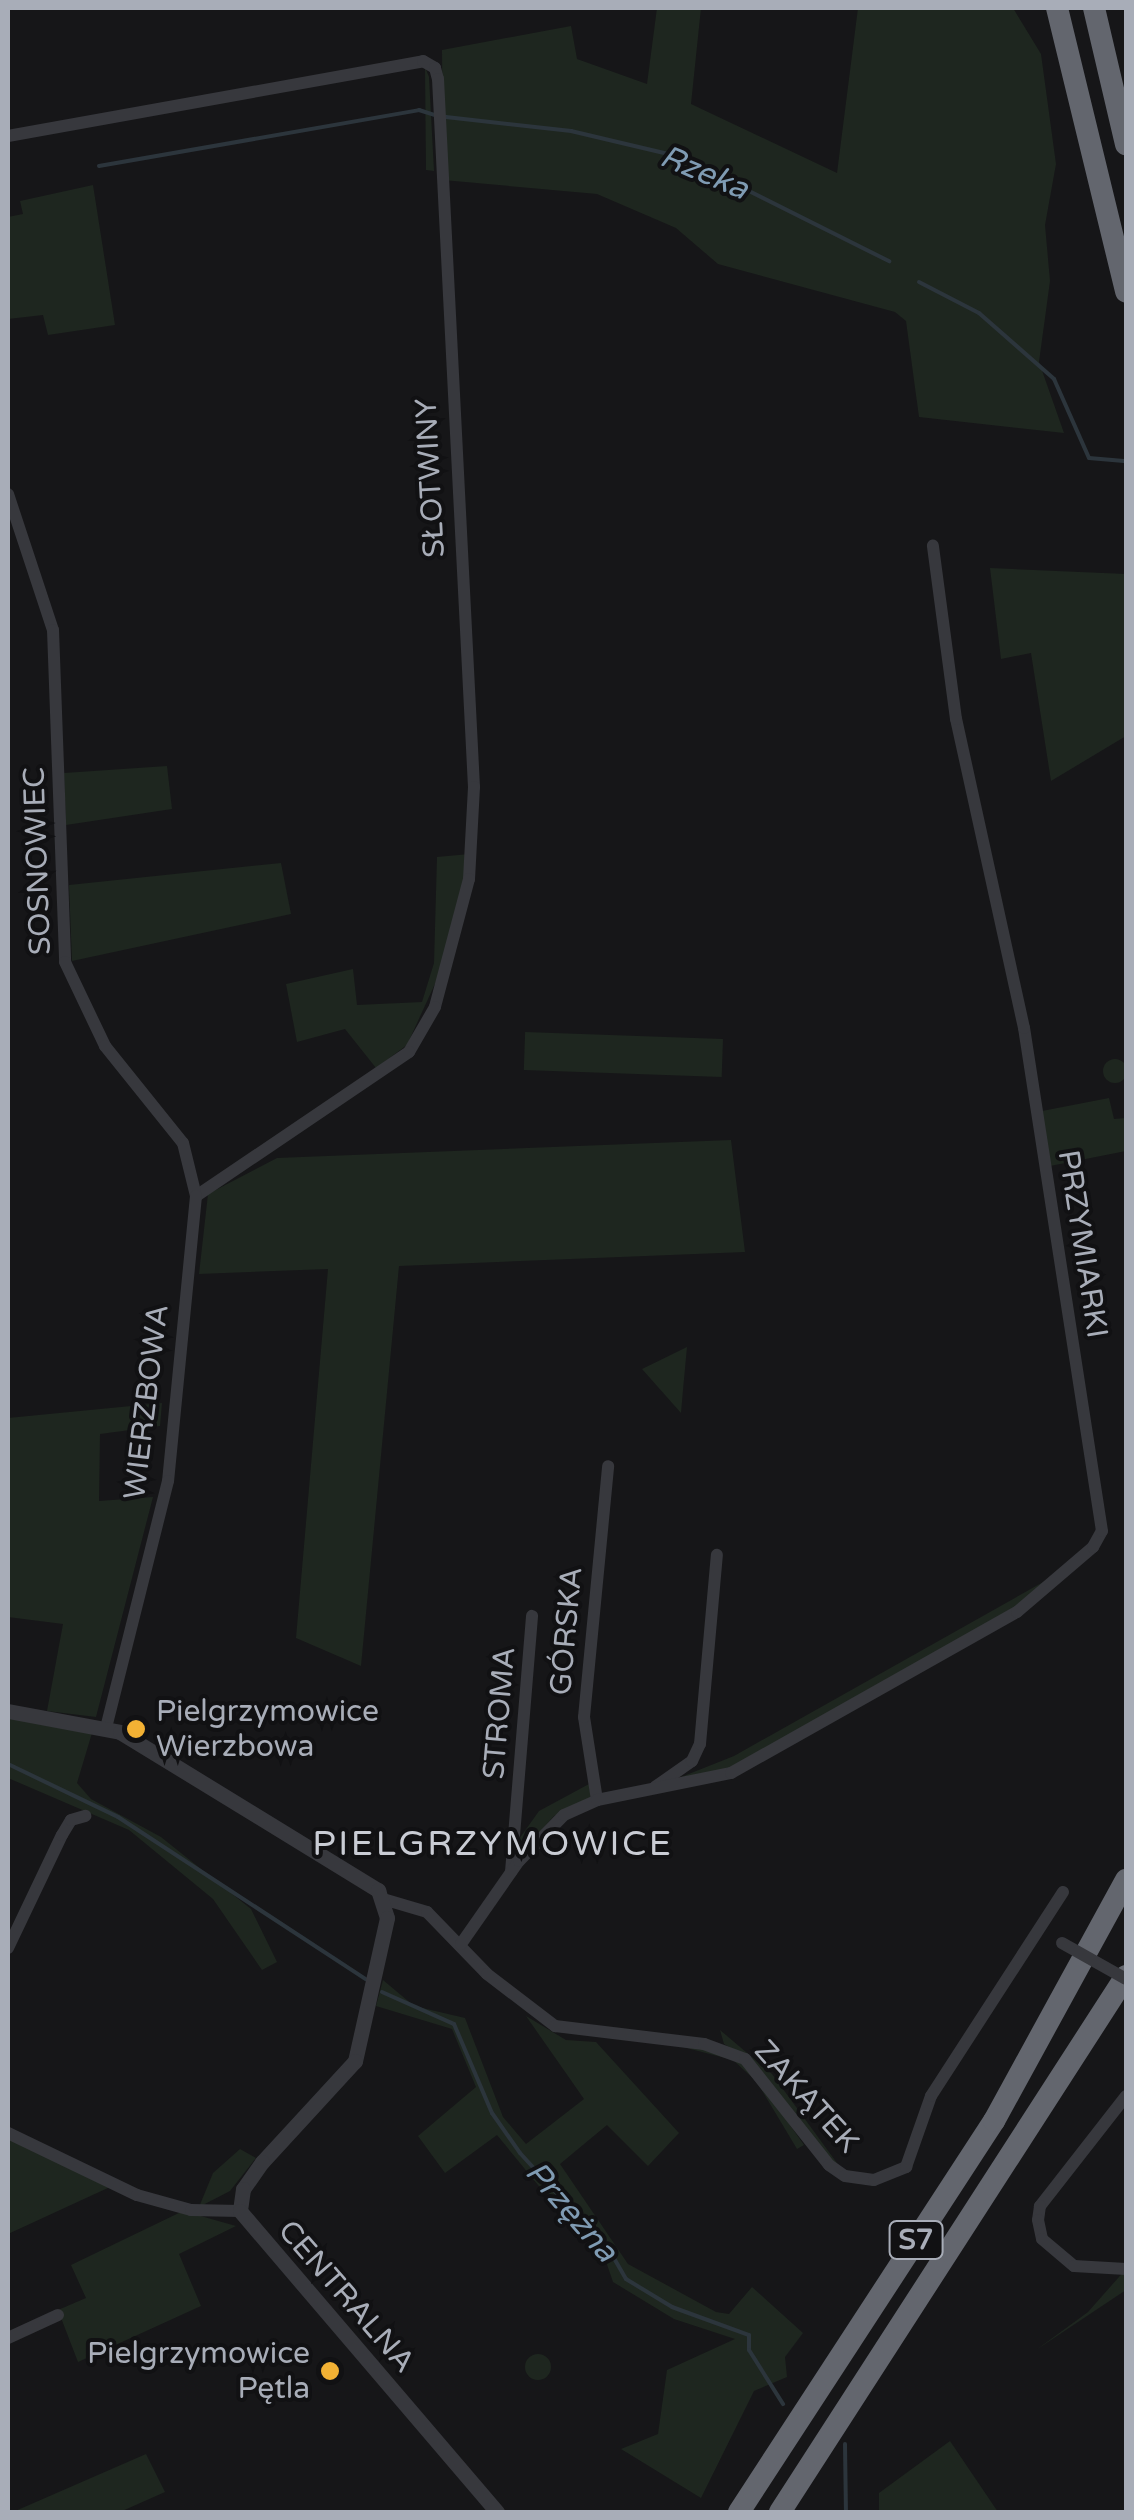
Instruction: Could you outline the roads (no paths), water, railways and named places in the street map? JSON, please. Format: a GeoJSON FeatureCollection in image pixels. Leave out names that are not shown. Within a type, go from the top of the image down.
{"type":"FeatureCollection","features":[{"type":"Feature","properties":{"kind":"highway"},"geometry":{"type":"LineString","coordinates":[[1058,8],[1126,292]]}},
{"type":"Feature","properties":{"kind":"highway"},"geometry":{"type":"LineString","coordinates":[[1097,8],[1126,144]]}},
{"type":"Feature","properties":{"kind":"highway","name":"S7"},"geometry":{"type":"LineString","coordinates":[[739,2512],[994,2121],[1126,1880]]}},
{"type":"Feature","properties":{"kind":"highway","name":"S7"},"geometry":{"type":"LineString","coordinates":[[780,2512],[1126,1977]]}},
{"type":"Feature","properties":{"kind":"street","name":"SŁOTWINY"},"geometry":{"type":"LineString","coordinates":[[8,136],[422,61],[435,68],[438,78],[474,804],[469,878],[436,1007],[409,1052],[196,1196]]}},
{"type":"Feature","properties":{"kind":"street","name":"SOSNOWIEC"},"geometry":{"type":"LineString","coordinates":[[8,494],[53,630],[65,962],[105,1046],[182,1143],[196,1196]]}},
{"type":"Feature","properties":{"kind":"street","name":"PRZYMIARKI"},"geometry":{"type":"LineString","coordinates":[[461,1944],[553,1822],[596,1800],[731,1774],[1017,1612],[1094,1547],[1102,1531],[1024,1033],[956,719],[933,546]]}},
{"type":"Feature","properties":{"kind":"street","name":"WIERZBOWA"},"geometry":{"type":"LineString","coordinates":[[106,1727],[168,1481],[196,1196]]}},
{"type":"Feature","properties":{"kind":"street","name":"GÓRSKA"},"geometry":{"type":"LineString","coordinates":[[596,1800],[584,1717],[608,1466]]}},
{"type":"Feature","properties":{"kind":"street"},"geometry":{"type":"LineString","coordinates":[[653,1789],[697,1753],[717,1555]]}},
{"type":"Feature","properties":{"kind":"street","name":"STROMA"},"geometry":{"type":"LineString","coordinates":[[512,1872],[532,1616]]}},
{"type":"Feature","properties":{"kind":"street"},"geometry":{"type":"LineString","coordinates":[[8,1710],[106,1727],[324,1855],[383,1899]]}},
{"type":"Feature","properties":{"kind":"street"},"geometry":{"type":"LineString","coordinates":[[8,1948],[62,1835],[72,1820],[86,1816]]}},
{"type":"Feature","properties":{"kind":"street","name":"ZAKĄTEK"},"geometry":{"type":"LineString","coordinates":[[383,1899],[418,1906],[461,1944],[487,1974],[555,2026],[704,2044],[745,2059],[829,2165],[874,2180],[906,2167],[931,2096],[1063,1892]]}},
{"type":"Feature","properties":{"kind":"street","name":"CENTRALNA"},"geometry":{"type":"LineString","coordinates":[[383,1899],[387,1918],[355,2062],[262,2162],[243,2189],[240,2211],[497,2512]]}},
{"type":"Feature","properties":{"kind":"street"},"geometry":{"type":"LineString","coordinates":[[1037,1930],[1126,1977]]}},
{"type":"Feature","properties":{"kind":"street"},"geometry":{"type":"LineString","coordinates":[[1126,2096],[1040,2206],[1038,2220],[1042,2239],[1074,2266],[1126,2269]]}},
{"type":"Feature","properties":{"kind":"street"},"geometry":{"type":"LineString","coordinates":[[8,2133],[138,2195],[191,2210],[240,2211]]}},
{"type":"Feature","properties":{"kind":"street"},"geometry":{"type":"LineString","coordinates":[[8,2338],[58,2315]]}},
{"type":"Feature","properties":{"kind":"waterway","name":"Rzeka"},"geometry":{"type":"LineString","coordinates":[[99,166],[419,110],[434,115]]}},
{"type":"Feature","properties":{"kind":"waterway","name":"Rzeka"},"geometry":{"type":"LineString","coordinates":[[446,117],[571,131],[681,157],[889,261]]}},
{"type":"Feature","properties":{"kind":"waterway","name":"Rzeka"},"geometry":{"type":"LineString","coordinates":[[919,282],[979,313],[1054,379],[1089,458],[1124,461]]}},
{"type":"Feature","properties":{"kind":"waterway","name":"Przężna"},"geometry":{"type":"LineString","coordinates":[[8,1764],[118,1817],[366,1979]]}},
{"type":"Feature","properties":{"kind":"waterway","name":"Przężna"},"geometry":{"type":"LineString","coordinates":[[382,1992],[454,2024],[492,2113],[520,2153],[611,2253],[626,2279],[672,2307],[749,2335],[749,2350],[783,2404]]}},
{"type":"Feature","properties":{"kind":"waterway","name":"Przężna"},"geometry":{"type":"LineString","coordinates":[[845,2444],[846,2512]]}},
{"type":"Feature","properties":{"kind":"place","name":"Pielgrzymowice Wierzbowa"},"geometry":{"type":"Point","coordinates":[136,1729]}},
{"type":"Feature","properties":{"kind":"place","name":"Pielgrzymowice Pętla"},"geometry":{"type":"Point","coordinates":[330,2371]}},
{"type":"Feature","properties":{"kind":"district","name":"PIELGRZYMOWICE"},"geometry":{"type":"Point","coordinates":[493,1844]}}]}
